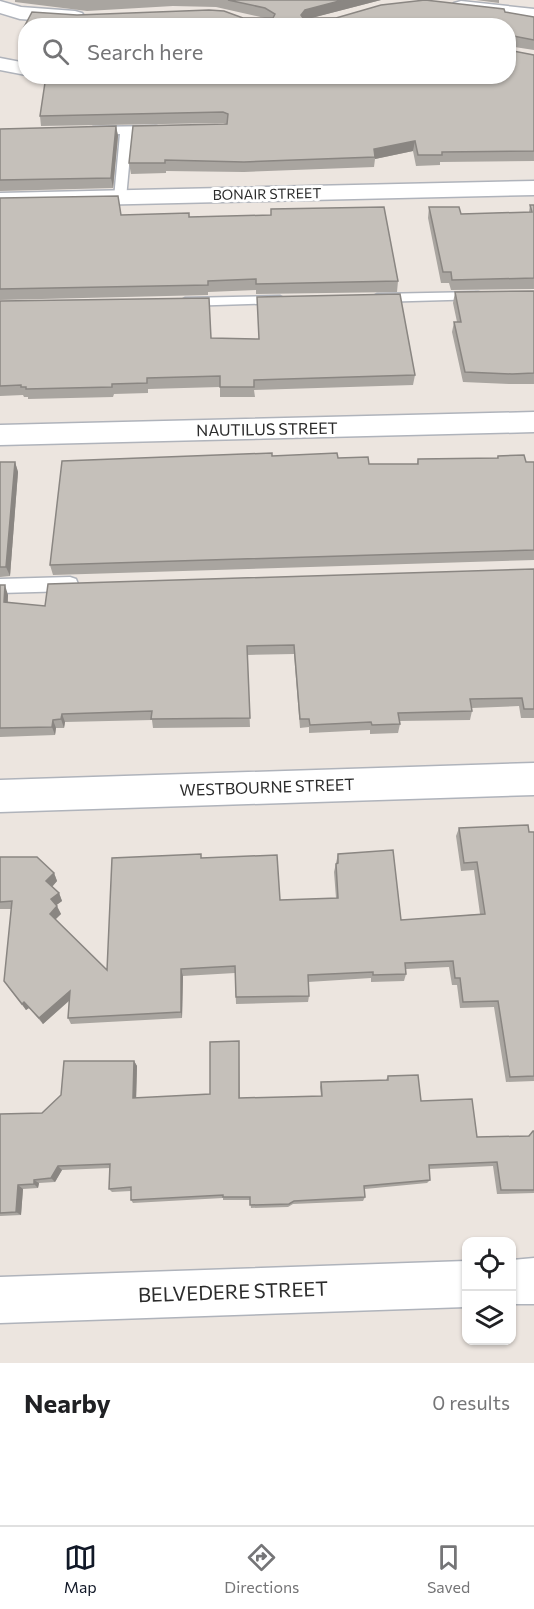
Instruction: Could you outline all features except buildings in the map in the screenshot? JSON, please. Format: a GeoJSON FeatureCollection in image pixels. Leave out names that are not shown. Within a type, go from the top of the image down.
{"type":"FeatureCollection","features":[{"type":"Feature","properties":{"kind":"street"},"geometry":{"type":"LineString","coordinates":[[446,5],[534,15],[529,0]]}},
{"type":"Feature","properties":{"kind":"street"},"geometry":{"type":"LineString","coordinates":[[0,7],[20,13],[92,17]]}},
{"type":"Feature","properties":{"kind":"street"},"geometry":{"type":"LineString","coordinates":[[0,64],[18,67]]}},
{"type":"Feature","properties":{"kind":"street","name":"BONAIR STREET"},"geometry":{"type":"LineString","coordinates":[[0,200],[534,189]]}},
{"type":"Feature","properties":{"kind":"street","name":"NAUTILUS STREET"},"geometry":{"type":"LineString","coordinates":[[0,435],[534,422]]}},
{"type":"Feature","properties":{"kind":"street","name":"WESTBOURNE STREET"},"geometry":{"type":"LineString","coordinates":[[0,796],[534,779]]}},
{"type":"Feature","properties":{"kind":"street"},"geometry":{"type":"LineString","coordinates":[[516,1282],[534,1281]]}},
{"type":"Feature","properties":{"kind":"street","name":"BELVEDERE STREET"},"geometry":{"type":"LineString","coordinates":[[0,1300],[462,1284]]}},
{"type":"Feature","properties":{"kind":"lane"},"geometry":{"type":"LineString","coordinates":[[80,132],[169,130]]}},
{"type":"Feature","properties":{"kind":"lane"},"geometry":{"type":"LineString","coordinates":[[120,198],[126,131]]}},
{"type":"Feature","properties":{"kind":"lane"},"geometry":{"type":"LineString","coordinates":[[368,298],[487,296]]}},
{"type":"Feature","properties":{"kind":"lane"},"geometry":{"type":"LineString","coordinates":[[166,303],[297,300]]}},
{"type":"Feature","properties":{"kind":"lane"},"geometry":{"type":"LineString","coordinates":[[0,586],[83,583]]}}]}
